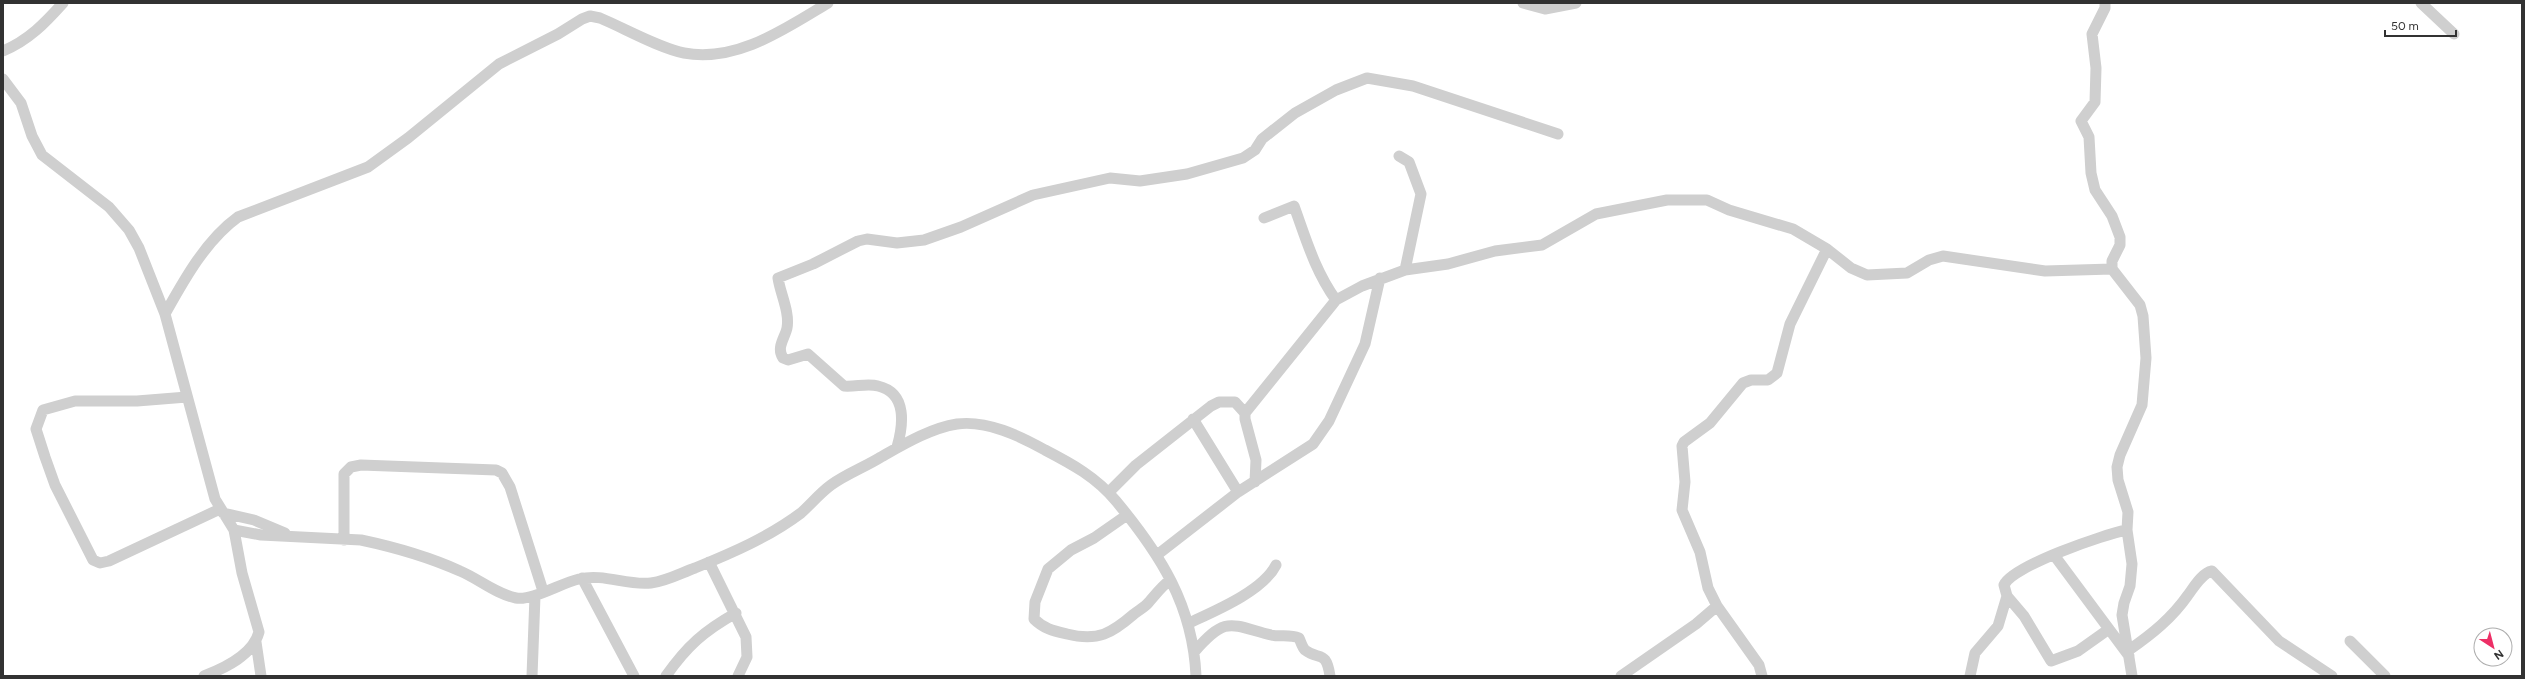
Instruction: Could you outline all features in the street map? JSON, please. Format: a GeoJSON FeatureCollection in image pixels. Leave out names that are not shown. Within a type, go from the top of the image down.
{"type":"FeatureCollection","features":[{"type":"Feature","properties":{"kind":"street"},"geometry":{"type":"LineString","coordinates":[[3,51],[30,36],[43,26],[63,3]]}},
{"type":"Feature","properties":{"kind":"street"},"geometry":{"type":"LineString","coordinates":[[165,314],[180,287],[214,240],[227,225],[238,217],[368,167],[399,145],[493,68],[558,34],[582,19],[590,16],[600,18],[669,48],[698,55],[746,47],[782,30],[828,3]]}},
{"type":"Feature","properties":{"kind":"street"},"geometry":{"type":"LineString","coordinates":[[1523,3],[1545,9],[1576,3]]}},
{"type":"Feature","properties":{"kind":"street"},"geometry":{"type":"LineString","coordinates":[[2105,3],[2105,8],[2094,29],[2091,39],[2096,68],[2095,102],[2081,121],[2090,137],[2091,173],[2095,190],[2112,216],[2120,237],[2120,244],[2112,261],[2112,269],[2141,308],[2145,338],[2142,405],[2120,455],[2117,467],[2118,480],[2128,512],[2127,530],[2131,574],[2130,586],[2122,608],[2122,623],[2132,676]]}},
{"type":"Feature","properties":{"kind":"street"},"geometry":{"type":"LineString","coordinates":[[2421,3],[2454,34]]}},
{"type":"Feature","properties":{"kind":"street"},"geometry":{"type":"LineString","coordinates":[[897,448],[903,425],[903,413],[889,392],[879,386],[844,386],[808,354],[788,360],[783,358],[780,346],[787,327],[787,319],[778,278],[813,264],[858,241],[867,239],[897,243],[924,240],[961,227],[1033,194],[1110,178],[1140,181],[1187,174],[1244,158],[1255,150],[1262,139],[1296,113],[1336,90],[1367,78],[1413,86],[1558,134]]}},
{"type":"Feature","properties":{"kind":"street"},"geometry":{"type":"LineString","coordinates":[[3,79],[21,103],[32,136],[42,155],[110,207],[129,230],[139,248],[165,314],[187,397],[202,444],[215,499],[234,530],[242,573],[256,617],[259,632],[256,642],[260,676]]}},
{"type":"Feature","properties":{"kind":"street"},"geometry":{"type":"LineString","coordinates":[[1399,156],[1409,162],[1421,194],[1405,270]]}},
{"type":"Feature","properties":{"kind":"street"},"geometry":{"type":"LineString","coordinates":[[1255,482],[1256,460],[1245,419],[1246,413],[1336,300],[1380,278],[1405,270],[1436,266],[1495,251],[1542,245],[1596,214],[1678,199],[1707,200],[1729,210],[1773,221],[1803,234],[1827,249],[1851,268],[1867,275],[1907,273],[1929,260],[1943,256],[2045,271],[2112,269]]}},
{"type":"Feature","properties":{"kind":"street"},"geometry":{"type":"LineString","coordinates":[[1264,218],[1294,206],[1303,235],[1318,271],[1336,300]]}},
{"type":"Feature","properties":{"kind":"street"},"geometry":{"type":"LineString","coordinates":[[1762,676],[1752,654],[1717,606],[1708,588],[1700,552],[1682,510],[1685,482],[1682,446],[1684,442],[1710,423],[1743,383],[1751,380],[1768,380],[1775,377],[1779,371],[1790,324],[1827,249]]}},
{"type":"Feature","properties":{"kind":"street"},"geometry":{"type":"LineString","coordinates":[[1157,556],[1238,492],[1307,450],[1329,421],[1365,344],[1380,278]]}},
{"type":"Feature","properties":{"kind":"street"},"geometry":{"type":"LineString","coordinates":[[187,397],[119,402],[75,401],[43,410],[36,429],[55,485],[93,560],[100,563],[109,561],[222,511],[254,520],[293,536]]}},
{"type":"Feature","properties":{"kind":"street"},"geometry":{"type":"LineString","coordinates":[[1109,492],[1136,466],[1194,419],[1219,402],[1234,402],[1246,413]]}},
{"type":"Feature","properties":{"kind":"street"},"geometry":{"type":"LineString","coordinates":[[1194,419],[1238,492]]}},
{"type":"Feature","properties":{"kind":"street"},"geometry":{"type":"LineString","coordinates":[[234,530],[261,535],[361,540],[424,557],[460,571],[507,595],[519,599],[539,594],[582,578],[598,576],[651,583],[669,578],[709,562],[774,531],[801,513],[832,485],[897,448],[956,424],[976,424],[1030,442],[1080,468],[1109,492],[1128,515],[1157,556],[1170,580],[1189,623],[1195,651],[1196,676]]}},
{"type":"Feature","properties":{"kind":"street"},"geometry":{"type":"LineString","coordinates":[[344,540],[344,474],[351,468],[361,465],[496,470],[502,473],[510,487],[539,594],[532,676]]}},
{"type":"Feature","properties":{"kind":"street"},"geometry":{"type":"LineString","coordinates":[[1128,515],[1094,538],[1071,550],[1048,568],[1035,602],[1034,619],[1042,627],[1075,636],[1088,638],[1103,635],[1127,621],[1150,601],[1154,593],[1170,580]]}},
{"type":"Feature","properties":{"kind":"street"},"geometry":{"type":"LineString","coordinates":[[2109,629],[2078,651],[2051,661],[2024,616],[2007,596],[2003,588],[2007,579],[2028,566],[2090,540],[2127,530]]}},
{"type":"Feature","properties":{"kind":"street"},"geometry":{"type":"LineString","coordinates":[[2054,555],[2129,654]]}},
{"type":"Feature","properties":{"kind":"street"},"geometry":{"type":"LineString","coordinates":[[709,562],[736,613],[746,637],[747,657],[738,676]]}},
{"type":"Feature","properties":{"kind":"street"},"geometry":{"type":"LineString","coordinates":[[1189,623],[1215,612],[1245,594],[1268,578],[1276,565]]}},
{"type":"Feature","properties":{"kind":"street"},"geometry":{"type":"LineString","coordinates":[[2129,654],[2166,622],[2196,584],[2207,573],[2212,571],[2279,641],[2332,676]]}},
{"type":"Feature","properties":{"kind":"street"},"geometry":{"type":"LineString","coordinates":[[582,578],[634,676]]}},
{"type":"Feature","properties":{"kind":"street"},"geometry":{"type":"LineString","coordinates":[[1970,676],[1975,653],[1998,626],[2007,596]]}},
{"type":"Feature","properties":{"kind":"street"},"geometry":{"type":"LineString","coordinates":[[1621,676],[1696,624],[1717,606]]}},
{"type":"Feature","properties":{"kind":"street"},"geometry":{"type":"LineString","coordinates":[[666,676],[681,655],[697,638],[736,613]]}},
{"type":"Feature","properties":{"kind":"street"},"geometry":{"type":"LineString","coordinates":[[1195,651],[1221,627],[1246,626],[1279,636],[1299,638],[1306,650],[1322,657],[1326,662],[1330,676]]}},
{"type":"Feature","properties":{"kind":"street"},"geometry":{"type":"LineString","coordinates":[[2350,641],[2384,676]]}},
{"type":"Feature","properties":{"kind":"street"},"geometry":{"type":"LineString","coordinates":[[204,676],[227,666],[256,642]]}}]}
